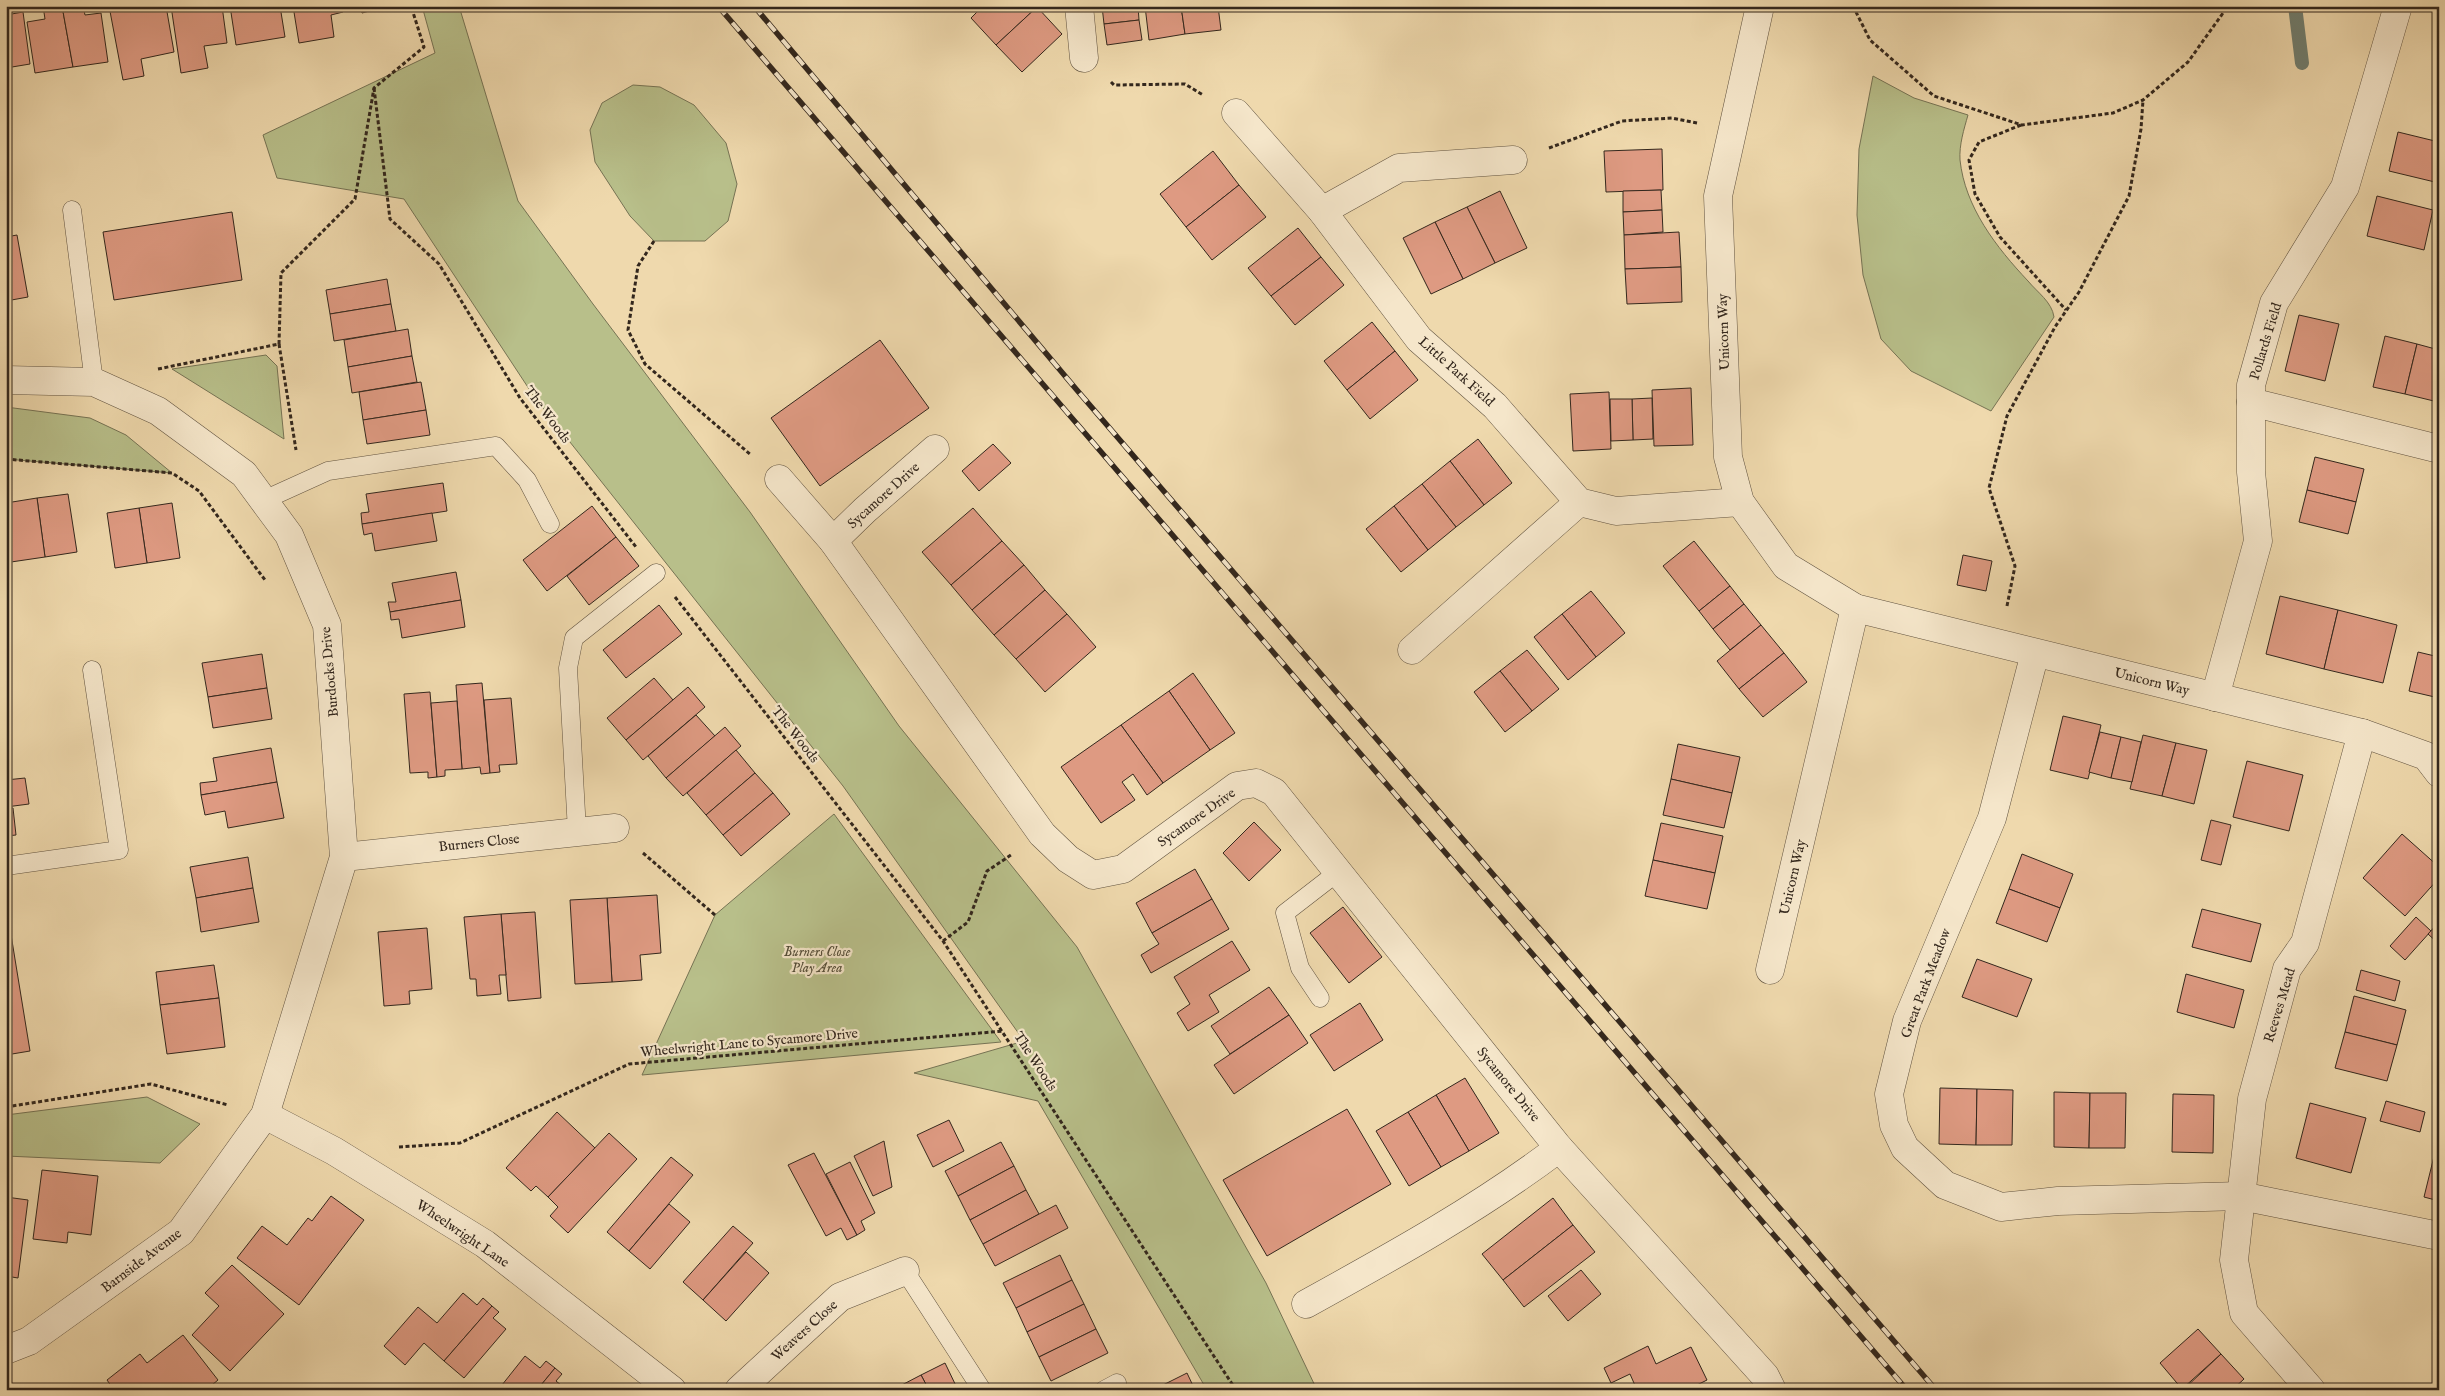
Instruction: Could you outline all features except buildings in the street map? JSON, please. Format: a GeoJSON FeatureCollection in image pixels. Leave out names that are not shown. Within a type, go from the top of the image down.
{"type":"FeatureCollection","features":[{"type":"Feature","properties":{"kind":"street"},"geometry":{"type":"LineString","coordinates":[[1079,6],[1084,58]]}},
{"type":"Feature","properties":{"kind":"street","name":"Unicorn Way"},"geometry":{"type":"LineString","coordinates":[[1760,6],[1718,196],[1728,457],[1740,502],[1786,566],[1855,608],[2362,733],[2426,756],[2439,773]]}},
{"type":"Feature","properties":{"kind":"street","name":"Pollards Field"},"geometry":{"type":"LineString","coordinates":[[2215,697],[2258,541],[2251,472],[2251,385],[2274,303],[2346,187],[2398,6]]}},
{"type":"Feature","properties":{"kind":"street","name":"Little Park Field"},"geometry":{"type":"LineString","coordinates":[[1236,113],[1322,211],[1419,339],[1495,406],[1580,502]]}},
{"type":"Feature","properties":{"kind":"street"},"geometry":{"type":"LineString","coordinates":[[1322,211],[1399,168],[1514,160]]}},
{"type":"Feature","properties":{"kind":"street","name":"Burdocks Drive"},"geometry":{"type":"LineString","coordinates":[[6,380],[94,382],[158,411],[244,474],[289,535],[327,624],[344,857],[265,1115]]}},
{"type":"Feature","properties":{"kind":"street"},"geometry":{"type":"LineString","coordinates":[[2251,402],[2439,449]]}},
{"type":"Feature","properties":{"kind":"street","name":"Sycamore Drive"},"geometry":{"type":"LineString","coordinates":[[833,541],[865,510],[935,450]]}},
{"type":"Feature","properties":{"kind":"street","name":"Sycamore Drive"},"geometry":{"type":"LineString","coordinates":[[779,479],[833,541],[1042,834],[1068,859],[1093,876],[1123,869],[1237,786],[1256,784],[1274,792],[1560,1148],[1765,1376],[1772,1390]]}},
{"type":"Feature","properties":{"kind":"street"},"geometry":{"type":"LineString","coordinates":[[1412,650],[1580,502],[1616,511],[1740,502]]}},
{"type":"Feature","properties":{"kind":"street","name":"Unicorn Way"},"geometry":{"type":"LineString","coordinates":[[1770,970],[1855,608]]}},
{"type":"Feature","properties":{"kind":"street","name":"Great Park Meadow"},"geometry":{"type":"LineString","coordinates":[[2036,652],[1992,818],[1907,1021],[1889,1094],[1894,1125],[1905,1148],[1945,1185],[2001,1207],[2058,1201],[2241,1196]]}},
{"type":"Feature","properties":{"kind":"street","name":"Reeves Mead"},"geometry":{"type":"LineString","coordinates":[[2311,1390],[2244,1313],[2234,1260],[2252,1099],[2287,969],[2305,943],[2362,733]]}},
{"type":"Feature","properties":{"kind":"street","name":"Burners Close"},"geometry":{"type":"LineString","coordinates":[[344,857],[615,828]]}},
{"type":"Feature","properties":{"kind":"street","name":"Barnside Avenue"},"geometry":{"type":"LineString","coordinates":[[6,1350],[29,1341],[181,1232],[265,1115]]}},
{"type":"Feature","properties":{"kind":"street","name":"Wheelwright Lane"},"geometry":{"type":"LineString","coordinates":[[265,1115],[334,1151],[485,1244],[672,1390]]}},
{"type":"Feature","properties":{"kind":"street"},"geometry":{"type":"LineString","coordinates":[[1306,1304],[1434,1232],[1516,1181],[1560,1148]]}},
{"type":"Feature","properties":{"kind":"street"},"geometry":{"type":"LineString","coordinates":[[2241,1196],[2439,1236]]}},
{"type":"Feature","properties":{"kind":"street","name":"Weavers Close"},"geometry":{"type":"LineString","coordinates":[[738,1390],[840,1297],[905,1271]]}},
{"type":"Feature","properties":{"kind":"lane"},"geometry":{"type":"LineString","coordinates":[[72,210],[94,382]]}},
{"type":"Feature","properties":{"kind":"lane"},"geometry":{"type":"LineString","coordinates":[[264,500],[328,471],[496,446],[527,480],[550,524]]}},
{"type":"Feature","properties":{"kind":"lane"},"geometry":{"type":"LineString","coordinates":[[577,831],[568,668],[574,638],[656,573]]}},
{"type":"Feature","properties":{"kind":"lane"},"geometry":{"type":"LineString","coordinates":[[6,866],[119,850],[92,670]]}},
{"type":"Feature","properties":{"kind":"lane"},"geometry":{"type":"LineString","coordinates":[[1320,998],[1300,968],[1285,913],[1338,872]]}},
{"type":"Feature","properties":{"kind":"lane"},"geometry":{"type":"LineString","coordinates":[[905,1271],[982,1390]]}},
{"type":"Feature","properties":{"kind":"path"},"geometry":{"type":"LineString","coordinates":[[301,483],[279,344],[281,273],[355,198],[374,88],[424,47],[411,6]]}},
{"type":"Feature","properties":{"kind":"path"},"geometry":{"type":"LineString","coordinates":[[1853,6],[1870,40],[1934,96],[2022,125]]}},
{"type":"Feature","properties":{"kind":"path"},"geometry":{"type":"LineString","coordinates":[[2066,310],[2000,237],[1975,194],[1970,160],[1979,142],[2022,125],[2113,113],[2143,100],[2188,62],[2228,6]]}},
{"type":"Feature","properties":{"kind":"path"},"geometry":{"type":"LineString","coordinates":[[1084,58],[1114,85],[1185,84],[1236,113]]}},
{"type":"Feature","properties":{"kind":"path","name":"The Woods"},"geometry":{"type":"LineString","coordinates":[[374,88],[390,219],[439,264],[520,398],[943,941],[1236,1390]]}},
{"type":"Feature","properties":{"kind":"path"},"geometry":{"type":"LineString","coordinates":[[1999,644],[2015,566],[1989,488],[2007,416],[2066,310],[2079,292],[2129,196],[2141,129],[2143,100]]}},
{"type":"Feature","properties":{"kind":"path"},"geometry":{"type":"LineString","coordinates":[[1514,160],[1622,121],[1672,118],[1732,129]]}},
{"type":"Feature","properties":{"kind":"path"},"geometry":{"type":"LineString","coordinates":[[654,241],[638,266],[628,330],[645,364],[779,479]]}},
{"type":"Feature","properties":{"kind":"path"},"geometry":{"type":"LineString","coordinates":[[152,370],[279,344]]}},
{"type":"Feature","properties":{"kind":"path"},"geometry":{"type":"LineString","coordinates":[[6,459],[172,473],[199,491],[267,582]]}},
{"type":"Feature","properties":{"kind":"path"},"geometry":{"type":"LineString","coordinates":[[615,828],[716,915]]}},
{"type":"Feature","properties":{"kind":"path"},"geometry":{"type":"LineString","coordinates":[[943,941],[968,922],[987,871],[1042,834]]}},
{"type":"Feature","properties":{"kind":"path","name":"Wheelwright Lane to Sycamore Drive"},"geometry":{"type":"LineString","coordinates":[[392,1147],[460,1143],[630,1064],[1003,1031]]}},
{"type":"Feature","properties":{"kind":"path"},"geometry":{"type":"LineString","coordinates":[[6,1107],[151,1084],[265,1115]]}},
{"type":"Feature","properties":{"kind":"green space"},"geometry":{"type":"Polygon","coordinates":[[[422,6],[459,6],[518,201],[750,512],[899,726],[1077,947],[1266,1283],[1317,1390],[1207,1390],[1038,1101],[914,1073],[1024,1041],[843,786],[535,398],[404,199],[277,178],[263,135],[435,53],[422,6]]]}},
{"type":"Feature","properties":{"kind":"green space"},"geometry":{"type":"Polygon","coordinates":[[[1873,76],[1914,98],[1968,115],[1962,137],[1960,160],[1968,194],[1975,210],[1994,240],[2016,268],[2044,297],[2053,312],[2054,317],[1991,411],[1911,371],[1881,339],[1863,275],[1857,215],[1859,149],[1873,76]]]}},
{"type":"Feature","properties":{"kind":"green space"},"geometry":{"type":"Polygon","coordinates":[[[633,85],[660,87],[694,105],[726,143],[737,184],[728,221],[705,241],[654,241],[630,216],[595,162],[590,130],[602,103],[633,85]]]}},
{"type":"Feature","properties":{"kind":"green space"},"geometry":{"type":"Polygon","coordinates":[[[266,355],[277,366],[284,439],[172,369],[266,355]]]}},
{"type":"Feature","properties":{"kind":"green space"},"geometry":{"type":"Polygon","coordinates":[[[6,407],[90,418],[126,435],[172,473],[6,459],[6,407]]]}},
{"type":"Feature","properties":{"kind":"green space","name":"Burners Close Play Area"},"geometry":{"type":"Polygon","coordinates":[[[834,814],[1001,1042],[642,1075],[715,915],[834,814]]]}},
{"type":"Feature","properties":{"kind":"green space"},"geometry":{"type":"Polygon","coordinates":[[[147,1097],[200,1124],[160,1163],[6,1156],[6,1115],[147,1097]]]}},
{"type":"Feature","properties":{"kind":"waterway"},"geometry":{"type":"LineString","coordinates":[[2295,6],[2302,63]]}},
{"type":"Feature","properties":{"kind":"railway"},"geometry":{"type":"LineString","coordinates":[[718,6],[1907,1390]]}},
{"type":"Feature","properties":{"kind":"railway"},"geometry":{"type":"LineString","coordinates":[[754,6],[1076,389],[1936,1390]]}}]}
